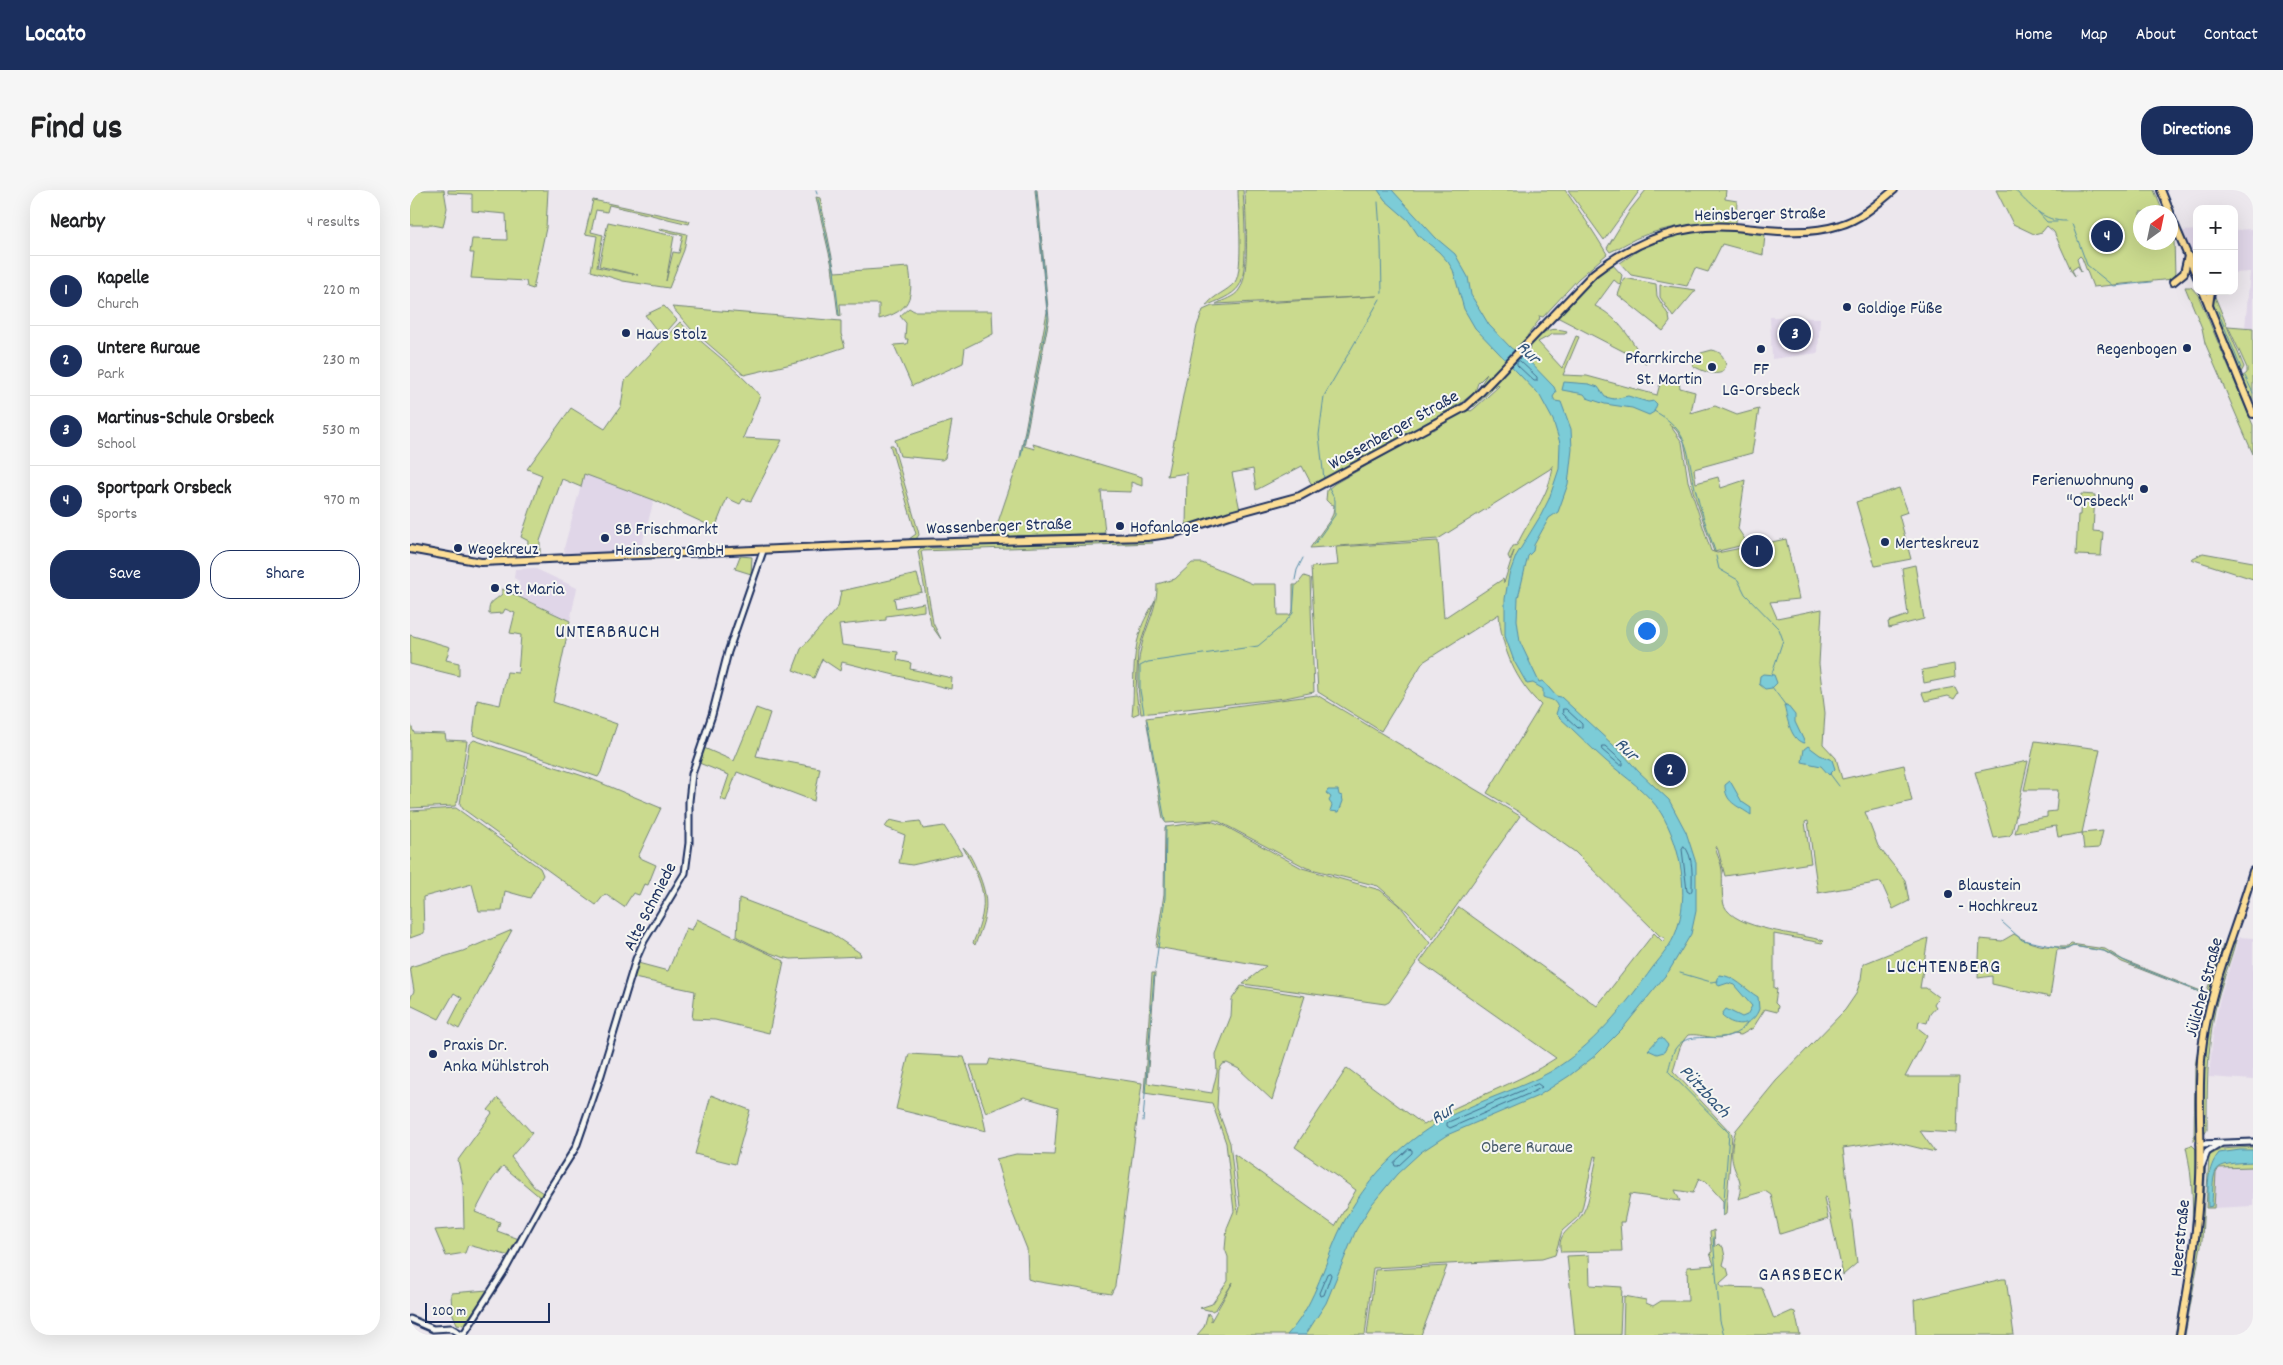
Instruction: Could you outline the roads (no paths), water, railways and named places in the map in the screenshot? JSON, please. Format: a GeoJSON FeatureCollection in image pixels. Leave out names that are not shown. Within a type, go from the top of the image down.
{"type":"FeatureCollection","features":[{"type":"Feature","properties":{"kind":"main road","name":"Heinsberger Straße"},"geometry":{"type":"LineString","coordinates":[[1533,336],[1594,273],[1612,259],[1640,243],[1664,234],[1700,227],[1796,231],[1822,230],[1856,218],[1894,190]]}},
{"type":"Feature","properties":{"kind":"main road"},"geometry":{"type":"LineString","coordinates":[[2161,190],[2167,205]]}},
{"type":"Feature","properties":{"kind":"main road"},"geometry":{"type":"LineString","coordinates":[[2178,232],[2193,267]]}},
{"type":"Feature","properties":{"kind":"main road"},"geometry":{"type":"LineString","coordinates":[[2173,282],[2184,273],[2188,262],[2188,255]]}},
{"type":"Feature","properties":{"kind":"main road"},"geometry":{"type":"LineString","coordinates":[[2205,295],[2253,414]]}},
{"type":"Feature","properties":{"kind":"main road"},"geometry":{"type":"LineString","coordinates":[[2209,306],[2210,295]]}},
{"type":"Feature","properties":{"kind":"main road","name":"Wassenberger Straße"},"geometry":{"type":"LineString","coordinates":[[410,549],[481,562],[1164,535],[1230,515],[1292,500],[1323,485],[1465,407],[1533,336]]}},
{"type":"Feature","properties":{"kind":"main road","name":"Jülicher Straße"},"geometry":{"type":"LineString","coordinates":[[2200,1144],[2201,1057],[2206,1021],[2216,982],[2253,871]]}},
{"type":"Feature","properties":{"kind":"main road","name":"Heerstraße"},"geometry":{"type":"LineString","coordinates":[[2180,1335],[2195,1251],[2200,1144]]}},
{"type":"Feature","properties":{"kind":"street","name":"Alte Schmiede"},"geometry":{"type":"LineString","coordinates":[[463,1335],[506,1268],[547,1193],[576,1147],[601,1075],[636,959],[644,941],[676,891],[685,873],[689,849],[689,801],[692,774],[712,715],[728,652],[763,551]]}},
{"type":"Feature","properties":{"kind":"street"},"geometry":{"type":"LineString","coordinates":[[2200,1144],[2253,1142]]}},
{"type":"Feature","properties":{"kind":"street"},"geometry":{"type":"LineString","coordinates":[[2200,1173],[2207,1152],[2222,1144]]}},
{"type":"Feature","properties":{"kind":"street"},"geometry":{"type":"LineString","coordinates":[[410,1319],[433,1329],[451,1328],[463,1335]]}},
{"type":"Feature","properties":{"kind":"water"},"geometry":{"type":"Polygon","coordinates":[[[1378,190],[1392,190],[1436,238],[1455,254],[1468,277],[1471,295],[1489,325],[1511,348],[1526,358],[1554,387],[1556,392],[1553,397],[1555,401],[1561,402],[1571,429],[1572,449],[1568,484],[1558,512],[1549,518],[1534,545],[1533,551],[1528,556],[1518,598],[1517,620],[1520,642],[1539,682],[1543,681],[1556,696],[1561,697],[1669,800],[1686,832],[1696,863],[1696,911],[1691,934],[1669,971],[1623,1028],[1596,1055],[1569,1076],[1538,1096],[1447,1135],[1421,1152],[1397,1174],[1372,1204],[1356,1230],[1326,1303],[1306,1335],[1287,1335],[1304,1313],[1311,1300],[1349,1212],[1386,1163],[1419,1135],[1437,1123],[1455,1113],[1550,1072],[1580,1051],[1619,1011],[1666,950],[1676,932],[1682,902],[1681,871],[1674,840],[1656,805],[1556,714],[1557,705],[1554,701],[1543,697],[1543,689],[1533,683],[1527,684],[1514,661],[1505,636],[1505,599],[1509,575],[1516,556],[1549,499],[1559,469],[1560,443],[1553,420],[1540,396],[1475,328],[1464,309],[1453,270],[1448,262],[1418,235],[1408,220],[1385,200],[1378,190]]]}},
{"type":"Feature","properties":{"kind":"water"},"geometry":{"type":"Polygon","coordinates":[[[1564,382],[1589,384],[1598,387],[1605,397],[1614,399],[1628,396],[1648,402],[1654,401],[1657,404],[1654,412],[1649,415],[1632,408],[1605,404],[1587,398],[1584,394],[1562,390],[1564,382]]]}},
{"type":"Feature","properties":{"kind":"water"},"geometry":{"type":"Polygon","coordinates":[[[1763,674],[1774,675],[1777,683],[1772,688],[1765,689],[1759,684],[1760,676],[1763,674]]]}},
{"type":"Feature","properties":{"kind":"water"},"geometry":{"type":"Polygon","coordinates":[[[1784,705],[1787,705],[1795,715],[1795,722],[1805,743],[1800,742],[1793,734],[1784,705]]]}},
{"type":"Feature","properties":{"kind":"water"},"geometry":{"type":"Polygon","coordinates":[[[1808,746],[1820,755],[1832,760],[1835,769],[1829,775],[1821,766],[1802,762],[1804,749],[1808,746]]]}},
{"type":"Feature","properties":{"kind":"water"},"geometry":{"type":"Polygon","coordinates":[[[1730,781],[1742,802],[1751,808],[1751,815],[1733,803],[1727,796],[1725,785],[1730,781]]]}},
{"type":"Feature","properties":{"kind":"water"},"geometry":{"type":"Polygon","coordinates":[[[1328,790],[1338,790],[1339,795],[1342,796],[1343,801],[1339,812],[1330,811],[1332,805],[1329,801],[1331,797],[1326,793],[1328,790]]]}},
{"type":"Feature","properties":{"kind":"water"},"geometry":{"type":"Polygon","coordinates":[[[1719,975],[1730,977],[1758,997],[1759,1009],[1753,1019],[1744,1024],[1739,1024],[1728,1021],[1723,1017],[1722,1014],[1726,1009],[1742,1017],[1747,1015],[1752,1006],[1734,985],[1728,983],[1719,986],[1717,982],[1719,975]]]}},
{"type":"Feature","properties":{"kind":"water"},"geometry":{"type":"Polygon","coordinates":[[[1659,1038],[1662,1038],[1668,1045],[1664,1052],[1657,1054],[1648,1050],[1659,1038]]]}},
{"type":"Feature","properties":{"kind":"water"},"geometry":{"type":"Polygon","coordinates":[[[2253,1150],[2253,1162],[2229,1164],[2217,1169],[2213,1182],[2212,1206],[2208,1207],[2210,1172],[2215,1159],[2219,1153],[2253,1150]]]}},
{"type":"Feature","properties":{"kind":"waterway"},"geometry":{"type":"LineString","coordinates":[[816,190],[817,194]]}},
{"type":"Feature","properties":{"kind":"waterway"},"geometry":{"type":"LineString","coordinates":[[1021,456],[1048,317],[1036,190]]}},
{"type":"Feature","properties":{"kind":"waterway"},"geometry":{"type":"LineString","coordinates":[[2015,190],[2031,207],[2044,216],[2058,221],[2066,221]]}},
{"type":"Feature","properties":{"kind":"waterway"},"geometry":{"type":"LineString","coordinates":[[818,199],[834,270],[839,315]]}},
{"type":"Feature","properties":{"kind":"waterway"},"geometry":{"type":"LineString","coordinates":[[1378,202],[1382,293]]}},
{"type":"Feature","properties":{"kind":"waterway"},"geometry":{"type":"LineString","coordinates":[[2038,212],[2047,222],[2057,222]]}},
{"type":"Feature","properties":{"kind":"waterway"},"geometry":{"type":"LineString","coordinates":[[2072,224],[2087,265],[2113,286],[2151,282]]}},
{"type":"Feature","properties":{"kind":"waterway"},"geometry":{"type":"LineString","coordinates":[[1324,479],[1319,435],[1324,396],[1380,299]]}},
{"type":"Feature","properties":{"kind":"waterway"},"geometry":{"type":"LineString","coordinates":[[2218,311],[2241,368]]}},
{"type":"Feature","properties":{"kind":"waterway"},"geometry":{"type":"LineString","coordinates":[[2245,376],[2253,393]]}},
{"type":"Feature","properties":{"kind":"waterway"},"geometry":{"type":"LineString","coordinates":[[1654,411],[1666,418],[1681,434],[1688,453],[1697,496],[1715,551]]}},
{"type":"Feature","properties":{"kind":"waterway"},"geometry":{"type":"LineString","coordinates":[[1314,545],[1335,515],[1335,500],[1327,485]]}},
{"type":"Feature","properties":{"kind":"waterway"},"geometry":{"type":"LineString","coordinates":[[1716,556],[1719,569],[1738,580],[1745,594],[1779,629],[1783,640],[1771,676]]}},
{"type":"Feature","properties":{"kind":"waterway"},"geometry":{"type":"LineString","coordinates":[[1295,580],[1297,570],[1303,558]]}},
{"type":"Feature","properties":{"kind":"waterway"},"geometry":{"type":"LineString","coordinates":[[1144,713],[1140,690],[1140,666],[1148,662],[1258,646],[1282,626],[1293,613],[1295,586]]}},
{"type":"Feature","properties":{"kind":"waterway"},"geometry":{"type":"LineString","coordinates":[[1772,687],[1786,706]]}},
{"type":"Feature","properties":{"kind":"waterway"},"geometry":{"type":"LineString","coordinates":[[1147,720],[1165,821]]}},
{"type":"Feature","properties":{"kind":"waterway"},"geometry":{"type":"LineString","coordinates":[[1830,774],[1839,786]]}},
{"type":"Feature","properties":{"kind":"waterway"},"geometry":{"type":"LineString","coordinates":[[1155,970],[1165,898],[1166,827]]}},
{"type":"Feature","properties":{"kind":"waterway"},"geometry":{"type":"LineString","coordinates":[[2002,922],[2022,940],[2066,949],[2074,946],[2104,951],[2133,965],[2208,995]]}},
{"type":"Feature","properties":{"kind":"waterway","name":"Pützbach"},"geometry":{"type":"LineString","coordinates":[[1680,973],[1711,982],[1718,981]]}},
{"type":"Feature","properties":{"kind":"waterway"},"geometry":{"type":"LineString","coordinates":[[1143,1121],[1154,976]]}},
{"type":"Feature","properties":{"kind":"waterway","name":"Pützbach"},"geometry":{"type":"LineString","coordinates":[[1723,1215],[1729,1133],[1668,1071],[1674,1051],[1682,1042],[1690,1039],[1730,1036],[1747,1023]]}},
{"type":"Feature","properties":{"kind":"waterway","name":"Pützbach"},"geometry":{"type":"LineString","coordinates":[[1713,1237],[1720,1321],[1724,1335]]}},
{"type":"Feature","properties":{"kind":"place","name":"Sportpark Orsbeck"},"geometry":{"type":"Point","coordinates":[2107,236]}},
{"type":"Feature","properties":{"kind":"place","name":"Goldige Füße"},"geometry":{"type":"Point","coordinates":[1847,307]}},
{"type":"Feature","properties":{"kind":"place","name":"Haus Stolz"},"geometry":{"type":"Point","coordinates":[626,333]}},
{"type":"Feature","properties":{"kind":"place","name":"Martinus-Schule Orsbeck"},"geometry":{"type":"Point","coordinates":[1795,334]}},
{"type":"Feature","properties":{"kind":"place","name":"Regenbogen"},"geometry":{"type":"Point","coordinates":[2187,348]}},
{"type":"Feature","properties":{"kind":"place","name":"FF LG-Orsbeck"},"geometry":{"type":"Point","coordinates":[1761,349]}},
{"type":"Feature","properties":{"kind":"place","name":"Pfarrkirche St. Martin"},"geometry":{"type":"Point","coordinates":[1712,367]}},
{"type":"Feature","properties":{"kind":"place","name":"Ferienwohnung \"Orsbeck\""},"geometry":{"type":"Point","coordinates":[2144,489]}},
{"type":"Feature","properties":{"kind":"place","name":"Hofanlage"},"geometry":{"type":"Point","coordinates":[1120,526]}},
{"type":"Feature","properties":{"kind":"place","name":"SB Frischmarkt Heinsberg GmbH"},"geometry":{"type":"Point","coordinates":[605,538]}},
{"type":"Feature","properties":{"kind":"place","name":"Merteskreuz"},"geometry":{"type":"Point","coordinates":[1885,542]}},
{"type":"Feature","properties":{"kind":"place","name":"Wegekreuz"},"geometry":{"type":"Point","coordinates":[458,548]}},
{"type":"Feature","properties":{"kind":"place","name":"Kapelle"},"geometry":{"type":"Point","coordinates":[1757,551]}},
{"type":"Feature","properties":{"kind":"place","name":"St. Maria"},"geometry":{"type":"Point","coordinates":[495,588]}},
{"type":"Feature","properties":{"kind":"place","name":"Untere Ruraue"},"geometry":{"type":"Point","coordinates":[1670,770]}},
{"type":"Feature","properties":{"kind":"place","name":"Blaustein - Hochkreuz"},"geometry":{"type":"Point","coordinates":[1948,894]}},
{"type":"Feature","properties":{"kind":"place","name":"Praxis Dr. Anka Mühlstroh"},"geometry":{"type":"Point","coordinates":[433,1054]}},
{"type":"Feature","properties":{"kind":"district","name":"UNTERBRUCH"},"geometry":{"type":"Point","coordinates":[608,630]}},
{"type":"Feature","properties":{"kind":"district","name":"LUCHTENBERG"},"geometry":{"type":"Point","coordinates":[1944,965]}},
{"type":"Feature","properties":{"kind":"district","name":"GARSBECK"},"geometry":{"type":"Point","coordinates":[1801,1273]}},
{"type":"Feature","properties":{"kind":"water label","name":"Rur"},"geometry":{"type":"Point","coordinates":[1530,351]}},
{"type":"Feature","properties":{"kind":"water label","name":"Rur"},"geometry":{"type":"Point","coordinates":[1628,748]}},
{"type":"Feature","properties":{"kind":"water label","name":"Rur"},"geometry":{"type":"Point","coordinates":[1442,1112]}},
{"type":"Feature","properties":{"kind":"park label","name":"Obere Ruraue"},"geometry":{"type":"Point","coordinates":[1527,1146]}}]}
